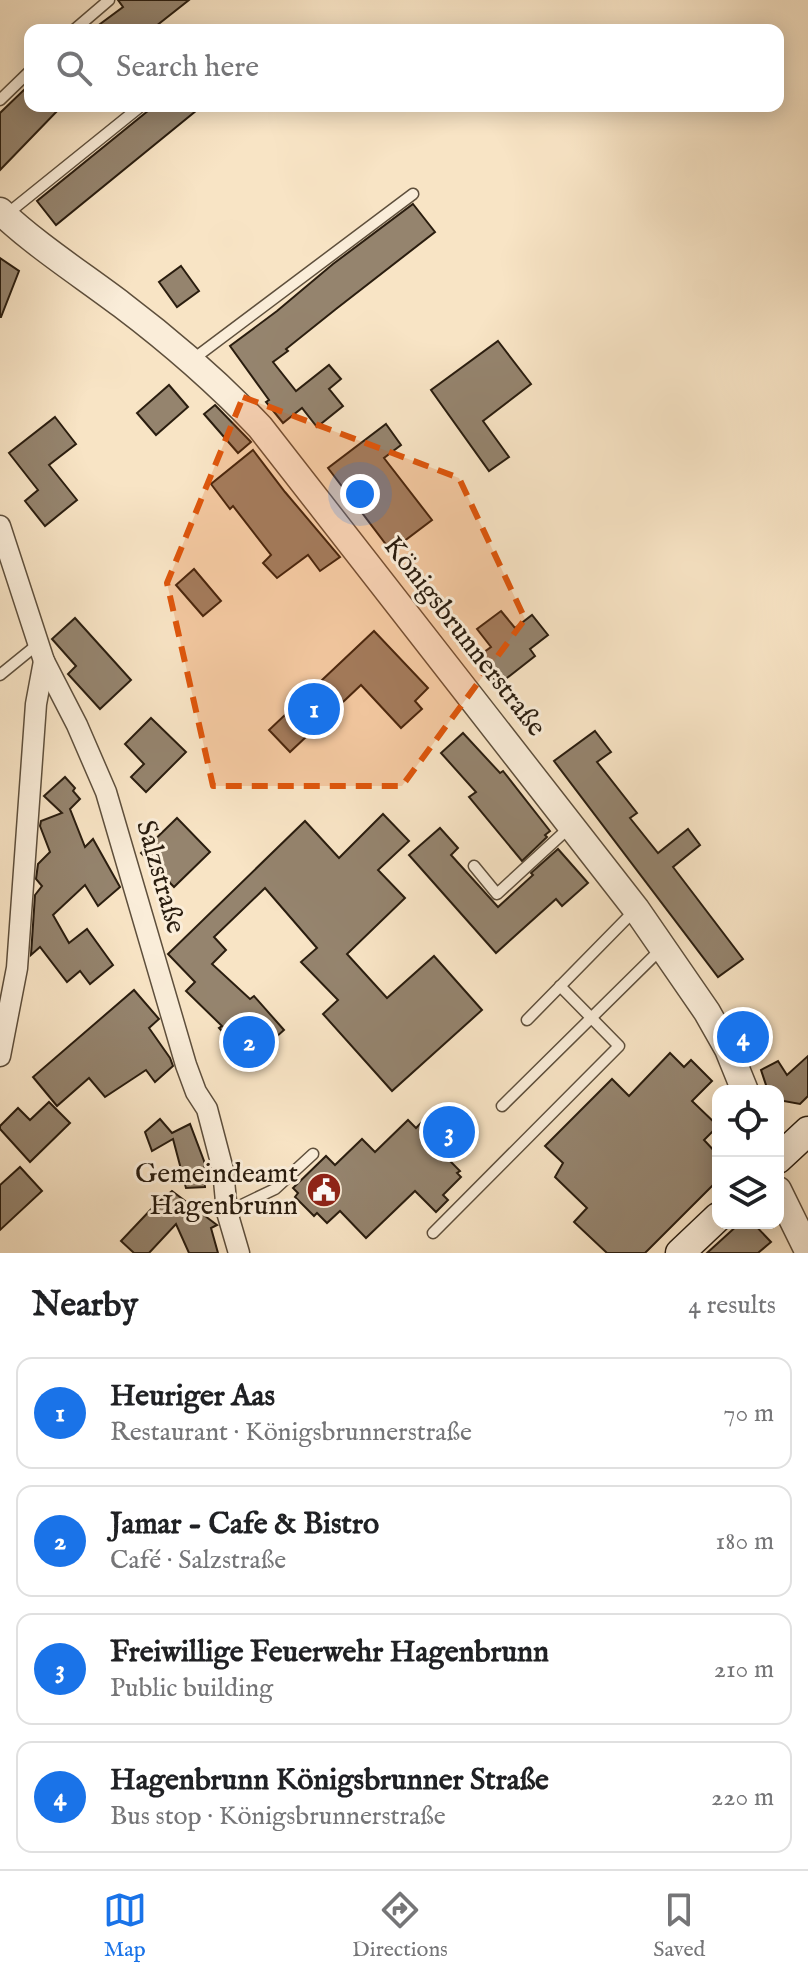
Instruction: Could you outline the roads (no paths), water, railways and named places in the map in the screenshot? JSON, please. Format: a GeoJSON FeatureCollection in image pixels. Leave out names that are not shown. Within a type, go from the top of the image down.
{"type":"FeatureCollection","features":[{"type":"Feature","properties":{"kind":"main road"},"geometry":{"type":"LineString","coordinates":[[780,1157],[808,1131]]}},
{"type":"Feature","properties":{"kind":"main road"},"geometry":{"type":"LineString","coordinates":[[680,1253],[712,1223]]}},
{"type":"Feature","properties":{"kind":"street","name":"Königsbrunnerstraße"},"geometry":{"type":"LineString","coordinates":[[3,213],[192,360],[260,427],[636,909],[707,1012],[728,1049],[743,1085]]}},
{"type":"Feature","properties":{"kind":"street","name":"Salzstraße"},"geometry":{"type":"LineString","coordinates":[[0,526],[41,653],[106,792],[186,1065],[196,1092],[207,1109],[223,1170],[227,1212],[239,1253]]}},
{"type":"Feature","properties":{"kind":"street"},"geometry":{"type":"LineString","coordinates":[[0,1056],[17,968],[41,653]]}},
{"type":"Feature","properties":{"kind":"street"},"geometry":{"type":"LineString","coordinates":[[784,1202],[808,1251]]}},
{"type":"Feature","properties":{"kind":"lane"},"geometry":{"type":"LineString","coordinates":[[81,24],[109,0]]}},
{"type":"Feature","properties":{"kind":"lane"},"geometry":{"type":"LineString","coordinates":[[0,100],[24,77]]}},
{"type":"Feature","properties":{"kind":"lane"},"geometry":{"type":"LineString","coordinates":[[3,213],[133,112]]}},
{"type":"Feature","properties":{"kind":"lane"},"geometry":{"type":"LineString","coordinates":[[192,360],[413,194]]}},
{"type":"Feature","properties":{"kind":"lane"},"geometry":{"type":"LineString","coordinates":[[0,675],[41,653]]}},
{"type":"Feature","properties":{"kind":"lane"},"geometry":{"type":"LineString","coordinates":[[474,866],[497,894],[571,826]]}},
{"type":"Feature","properties":{"kind":"lane"},"geometry":{"type":"LineString","coordinates":[[527,1020],[636,909]]}},
{"type":"Feature","properties":{"kind":"lane"},"geometry":{"type":"LineString","coordinates":[[502,1106],[662,948]]}},
{"type":"Feature","properties":{"kind":"lane"},"geometry":{"type":"LineString","coordinates":[[433,1233],[619,1046],[560,986]]}},
{"type":"Feature","properties":{"kind":"lane"},"geometry":{"type":"LineString","coordinates":[[227,1212],[275,1189],[313,1154]]}},
{"type":"Feature","properties":{"kind":"place","name":"Heuriger Aas"},"geometry":{"type":"Point","coordinates":[314,709]}},
{"type":"Feature","properties":{"kind":"place","name":"Hagenbrunn Königsbrunner Straße"},"geometry":{"type":"Point","coordinates":[743,1037]}},
{"type":"Feature","properties":{"kind":"place","name":"Jamar - Cafe & Bistro"},"geometry":{"type":"Point","coordinates":[249,1042]}},
{"type":"Feature","properties":{"kind":"place","name":"Freiwillige Feuerwehr Hagenbrunn"},"geometry":{"type":"Point","coordinates":[449,1132]}},
{"type":"Feature","properties":{"kind":"place","name":"Gemeindeamt Hagenbrunn"},"geometry":{"type":"Point","coordinates":[324,1190]}}]}
